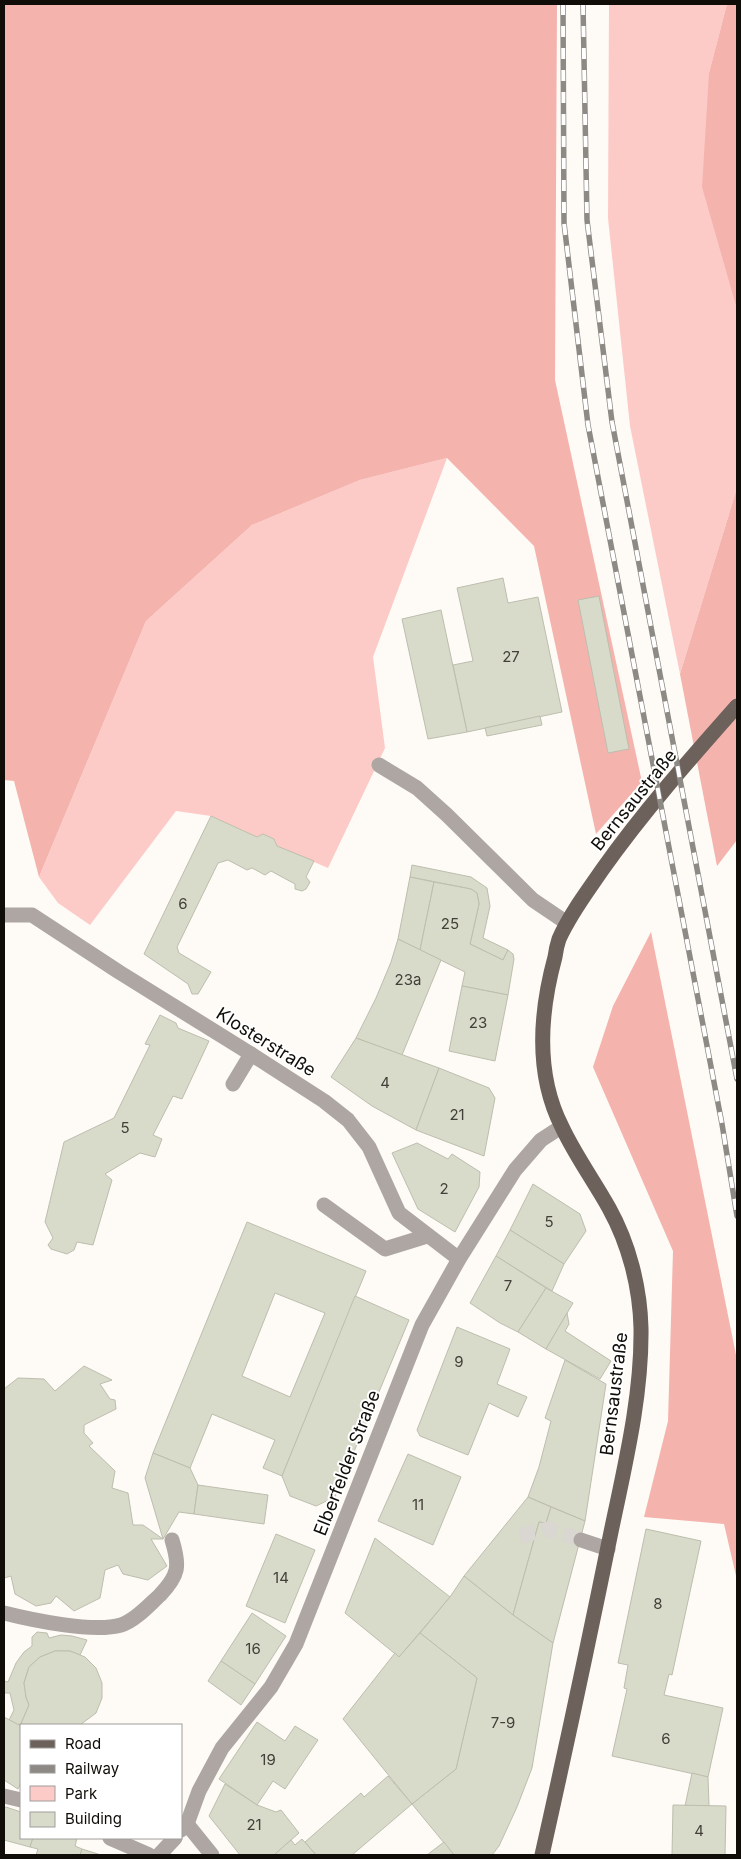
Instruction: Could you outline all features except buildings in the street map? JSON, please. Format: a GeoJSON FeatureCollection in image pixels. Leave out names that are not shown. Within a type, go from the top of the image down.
{"type":"FeatureCollection","features":[{"type":"Feature","properties":{"kind":"main road","name":"Bernsaustraße"},"geometry":{"type":"LineString","coordinates":[[542,1855],[608,1549],[634,1416],[640,1353],[639,1304],[631,1261],[622,1235],[609,1208],[562,1127],[547,1086],[544,1069],[544,1000],[557,943],[567,923],[614,853],[645,813],[737,706]]}},
{"type":"Feature","properties":{"kind":"street"},"geometry":{"type":"LineString","coordinates":[[379,765],[417,788],[533,900],[567,923]]}},
{"type":"Feature","properties":{"kind":"street","name":"Klosterstraße"},"geometry":{"type":"LineString","coordinates":[[4,915],[32,915],[324,1101],[348,1120],[369,1147],[398,1213],[459,1259]]}},
{"type":"Feature","properties":{"kind":"street"},"geometry":{"type":"LineString","coordinates":[[233,1084],[251,1054]]}},
{"type":"Feature","properties":{"kind":"street","name":"Elberfelder Straße"},"geometry":{"type":"LineString","coordinates":[[212,1855],[184,1828],[199,1790],[222,1748],[271,1687],[296,1644],[422,1325],[459,1259],[514,1170],[541,1140],[562,1127]]}},
{"type":"Feature","properties":{"kind":"street"},"geometry":{"type":"LineString","coordinates":[[324,1205],[385,1249],[427,1236]]}},
{"type":"Feature","properties":{"kind":"street"},"geometry":{"type":"LineString","coordinates":[[4,1613],[30,1620],[92,1627],[122,1625],[145,1609],[172,1582],[178,1560],[172,1540]]}},
{"type":"Feature","properties":{"kind":"street"},"geometry":{"type":"LineString","coordinates":[[581,1540],[608,1549]]}},
{"type":"Feature","properties":{"kind":"street"},"geometry":{"type":"LineString","coordinates":[[4,1796],[20,1800]]}},
{"type":"Feature","properties":{"kind":"street"},"geometry":{"type":"LineString","coordinates":[[112,1839],[149,1855]]}},
{"type":"Feature","properties":{"kind":"street"},"geometry":{"type":"LineString","coordinates":[[159,1855],[174,1839]]}},
{"type":"Feature","properties":{"kind":"green space"},"geometry":{"type":"Polygon","coordinates":[[[609,4],[727,4],[709,73],[737,309],[737,488],[680,674],[630,426],[608,218],[609,4]]]}},
{"type":"Feature","properties":{"kind":"green space"},"geometry":{"type":"Polygon","coordinates":[[[447,458],[373,657],[385,748],[328,868],[277,846],[274,839],[263,834],[257,837],[211,816],[176,811],[90,925],[58,903],[39,877],[146,621],[252,525],[360,480],[447,458]]]}},
{"type":"Feature","properties":{"kind":"shaded area"},"geometry":{"type":"Polygon","coordinates":[[[4,4],[557,4],[555,380],[642,782],[596,834],[534,546],[447,458],[360,480],[252,525],[146,621],[39,877],[14,781],[4,780],[4,4]]]}},
{"type":"Feature","properties":{"kind":"shaded area"},"geometry":{"type":"Polygon","coordinates":[[[727,4],[737,4],[737,309],[702,187],[709,73],[727,4]]]}},
{"type":"Feature","properties":{"kind":"shaded area"},"geometry":{"type":"Polygon","coordinates":[[[737,488],[737,840],[717,866],[680,674],[737,488]]]}},
{"type":"Feature","properties":{"kind":"shaded area"},"geometry":{"type":"Polygon","coordinates":[[[651,932],[737,1360],[737,1580],[724,1524],[644,1517],[668,1421],[673,1251],[593,1067],[613,1006],[651,932]]]}},
{"type":"Feature","properties":{"kind":"tunnel"},"geometry":{"type":"LineString","coordinates":[[520,1536],[548,1529],[581,1540]]}},
{"type":"Feature","properties":{"kind":"railway"},"geometry":{"type":"LineString","coordinates":[[563,4],[564,223],[588,425],[722,1124],[737,1216]]}},
{"type":"Feature","properties":{"kind":"railway"},"geometry":{"type":"LineString","coordinates":[[583,4],[587,220],[612,422],[737,1079]]}}]}
